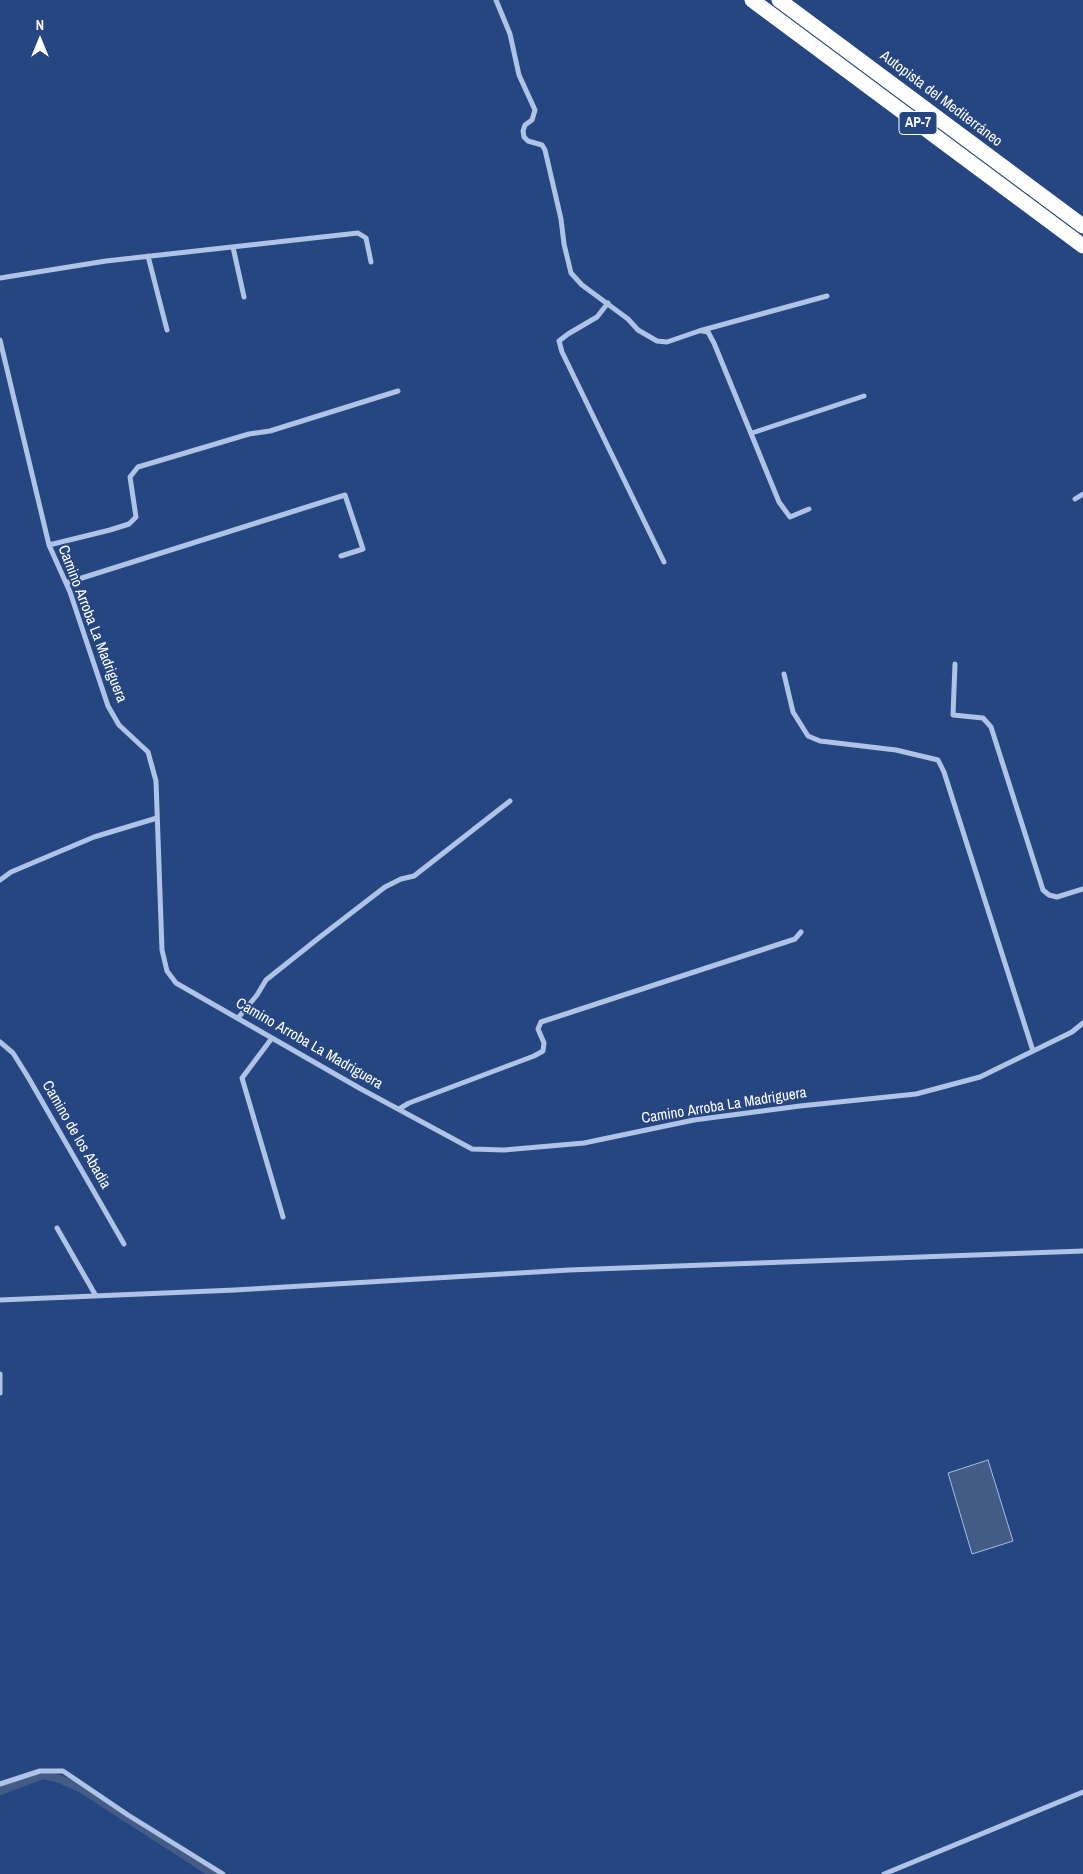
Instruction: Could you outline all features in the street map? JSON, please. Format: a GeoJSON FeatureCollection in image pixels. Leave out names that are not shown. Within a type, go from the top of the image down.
{"type":"FeatureCollection","features":[{"type":"Feature","properties":{"kind":"highway","name":"AP-7"},"geometry":{"type":"LineString","coordinates":[[752,0],[1083,246]]}},
{"type":"Feature","properties":{"kind":"highway","name":"Autopista del Mediterráneo"},"geometry":{"type":"LineString","coordinates":[[779,0],[1083,226]]}},
{"type":"Feature","properties":{"kind":"street"},"geometry":{"type":"LineString","coordinates":[[496,0],[510,34],[519,75],[535,110],[532,120],[525,125],[524,137],[528,141],[542,145],[545,150],[571,273],[582,285],[628,319],[638,330],[657,341],[668,342],[699,331],[827,296]]}},
{"type":"Feature","properties":{"kind":"street"},"geometry":{"type":"LineString","coordinates":[[0,278],[106,261],[358,233],[366,238],[371,262]]}},
{"type":"Feature","properties":{"kind":"street"},"geometry":{"type":"LineString","coordinates":[[233,247],[244,297]]}},
{"type":"Feature","properties":{"kind":"street"},"geometry":{"type":"LineString","coordinates":[[148,256],[167,330]]}},
{"type":"Feature","properties":{"kind":"street"},"geometry":{"type":"LineString","coordinates":[[608,303],[597,316],[559,341],[562,352],[664,562]]}},
{"type":"Feature","properties":{"kind":"street"},"geometry":{"type":"LineString","coordinates":[[699,331],[708,332],[714,343],[779,502],[790,517],[809,509]]}},
{"type":"Feature","properties":{"kind":"street","name":"Camino Arroba La Madriguera"},"geometry":{"type":"LineString","coordinates":[[0,340],[3,364],[49,545],[66,583],[108,706],[119,725],[148,752],[156,781],[162,950],[166,971],[176,983],[472,1149],[504,1150],[584,1143],[694,1120],[800,1106],[916,1094],[980,1077],[1072,1032],[1083,1023]]}},
{"type":"Feature","properties":{"kind":"street"},"geometry":{"type":"LineString","coordinates":[[49,545],[129,524],[136,517],[130,477],[138,467],[150,465],[184,452],[279,428],[398,391]]}},
{"type":"Feature","properties":{"kind":"street"},"geometry":{"type":"LineString","coordinates":[[752,433],[864,396]]}},
{"type":"Feature","properties":{"kind":"street"},"geometry":{"type":"LineString","coordinates":[[1075,499],[1083,494]]}},
{"type":"Feature","properties":{"kind":"street"},"geometry":{"type":"LineString","coordinates":[[66,583],[345,495],[363,549],[341,556]]}},
{"type":"Feature","properties":{"kind":"street"},"geometry":{"type":"LineString","coordinates":[[955,664],[953,715],[983,718],[991,727],[1043,890],[1049,895],[1057,897],[1083,888]]}},
{"type":"Feature","properties":{"kind":"street"},"geometry":{"type":"LineString","coordinates":[[784,674],[793,712],[808,736],[820,741],[896,750],[938,760],[944,772],[1033,1051]]}},
{"type":"Feature","properties":{"kind":"street"},"geometry":{"type":"LineString","coordinates":[[238,1018],[257,995],[266,980],[313,942],[385,887],[401,879],[414,876],[510,801]]}},
{"type":"Feature","properties":{"kind":"street"},"geometry":{"type":"LineString","coordinates":[[0,880],[11,872],[94,837],[157,818]]}},
{"type":"Feature","properties":{"kind":"street"},"geometry":{"type":"LineString","coordinates":[[400,1109],[409,1102],[543,1051],[544,1043],[538,1029],[541,1022],[795,939],[801,932]]}},
{"type":"Feature","properties":{"kind":"street"},"geometry":{"type":"LineString","coordinates":[[272,1038],[242,1078],[283,1217]]}},
{"type":"Feature","properties":{"kind":"street","name":"Camino de los Abadia"},"geometry":{"type":"LineString","coordinates":[[0,1042],[13,1053],[28,1076],[124,1244]]}},
{"type":"Feature","properties":{"kind":"street"},"geometry":{"type":"LineString","coordinates":[[57,1228],[96,1296]]}},
{"type":"Feature","properties":{"kind":"street"},"geometry":{"type":"LineString","coordinates":[[0,1300],[235,1290],[568,1270],[1083,1251]]}},
{"type":"Feature","properties":{"kind":"street"},"geometry":{"type":"LineString","coordinates":[[0,1374],[0,1393]]}},
{"type":"Feature","properties":{"kind":"street"},"geometry":{"type":"LineString","coordinates":[[0,1784],[40,1771],[63,1771],[128,1815],[223,1874]]}},
{"type":"Feature","properties":{"kind":"street"},"geometry":{"type":"LineString","coordinates":[[884,1874],[1083,1792]]}},
{"type":"Feature","properties":{"kind":"water"},"geometry":{"type":"Polygon","coordinates":[[[988,1460],[1013,1541],[972,1554],[948,1473],[988,1460]]]}},
{"type":"Feature","properties":{"kind":"waterway"},"geometry":{"type":"LineString","coordinates":[[0,1791],[43,1775],[60,1779],[80,1788],[213,1874]]}}]}
